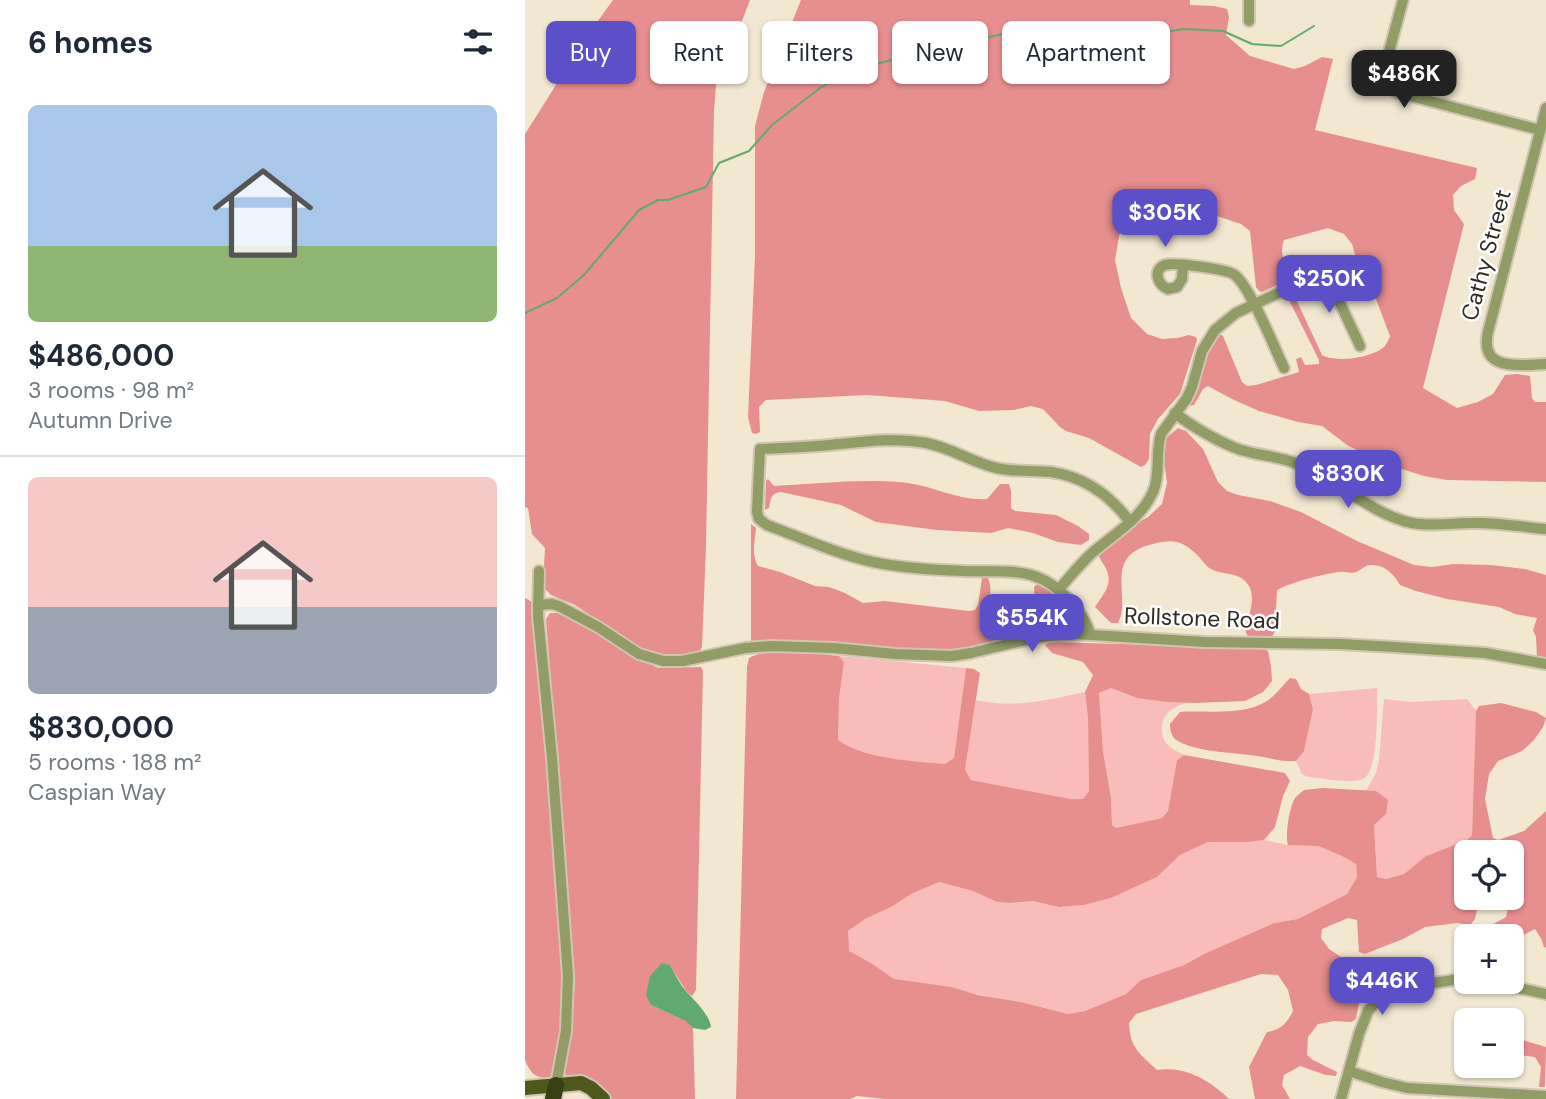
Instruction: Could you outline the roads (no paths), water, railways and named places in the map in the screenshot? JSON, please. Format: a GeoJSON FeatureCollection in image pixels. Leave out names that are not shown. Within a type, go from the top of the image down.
{"type":"FeatureCollection","features":[{"type":"Feature","properties":{"kind":"main road"},"geometry":{"type":"LineString","coordinates":[[525,1088],[554,1092],[581,1083],[603,1099]]}},
{"type":"Feature","properties":{"kind":"street"},"geometry":{"type":"LineString","coordinates":[[1249,0],[1249,21]]}},
{"type":"Feature","properties":{"kind":"street"},"geometry":{"type":"LineString","coordinates":[[1403,0],[1384,70],[1385,80],[1390,88],[1399,93],[1540,130]]}},
{"type":"Feature","properties":{"kind":"street","name":"Cathy Street"},"geometry":{"type":"LineString","coordinates":[[1546,108],[1486,344],[1489,355],[1502,363],[1546,363]]}},
{"type":"Feature","properties":{"kind":"street"},"geometry":{"type":"LineString","coordinates":[[1059,589],[1092,553],[1122,530],[1145,506],[1158,474],[1159,440],[1167,424],[1187,398],[1198,362],[1208,341],[1227,319],[1341,264],[1349,266],[1355,272],[1355,280],[1353,284],[1336,293]]}},
{"type":"Feature","properties":{"kind":"street"},"geometry":{"type":"LineString","coordinates":[[1183,265],[1222,269],[1237,276],[1254,304],[1284,368]]}},
{"type":"Feature","properties":{"kind":"street"},"geometry":{"type":"LineString","coordinates":[[1325,271],[1360,346]]}},
{"type":"Feature","properties":{"kind":"street"},"geometry":{"type":"LineString","coordinates":[[1175,414],[1240,450],[1305,467],[1375,508],[1412,523],[1474,523],[1546,529]]}},
{"type":"Feature","properties":{"kind":"street"},"geometry":{"type":"LineString","coordinates":[[1090,634],[1085,620],[1059,589],[1029,574],[1014,571],[949,570],[875,562],[767,526],[759,519],[757,512],[760,449],[879,440],[923,442],[1002,469],[1050,472],[1079,480],[1099,490],[1130,522]]}},
{"type":"Feature","properties":{"kind":"street"},"geometry":{"type":"LineString","coordinates":[[539,571],[541,648],[568,976],[566,1031],[554,1092]]}},
{"type":"Feature","properties":{"kind":"street","name":"Rollstone Road"},"geometry":{"type":"LineString","coordinates":[[538,604],[559,606],[639,654],[663,661],[682,661],[745,648],[772,646],[951,656],[1038,637],[1090,634],[1205,642],[1394,647],[1485,653],[1546,664]]}},
{"type":"Feature","properties":{"kind":"street"},"geometry":{"type":"LineString","coordinates":[[1341,1099],[1362,1024],[1374,1002],[1399,988],[1454,980]]}},
{"type":"Feature","properties":{"kind":"street"},"geometry":{"type":"LineString","coordinates":[[1524,989],[1546,994]]}},
{"type":"Feature","properties":{"kind":"street"},"geometry":{"type":"LineString","coordinates":[[1349,1071],[1407,1088],[1546,1096]]}},
{"type":"Feature","properties":{"kind":"waterway"},"geometry":{"type":"LineString","coordinates":[[525,313],[557,298],[584,275],[639,210],[658,200],[668,200],[706,187],[719,163],[749,151],[772,125],[820,88],[850,70],[1015,31],[1131,37],[1184,29],[1223,31],[1252,44],[1281,46],[1314,26]]}}]}
